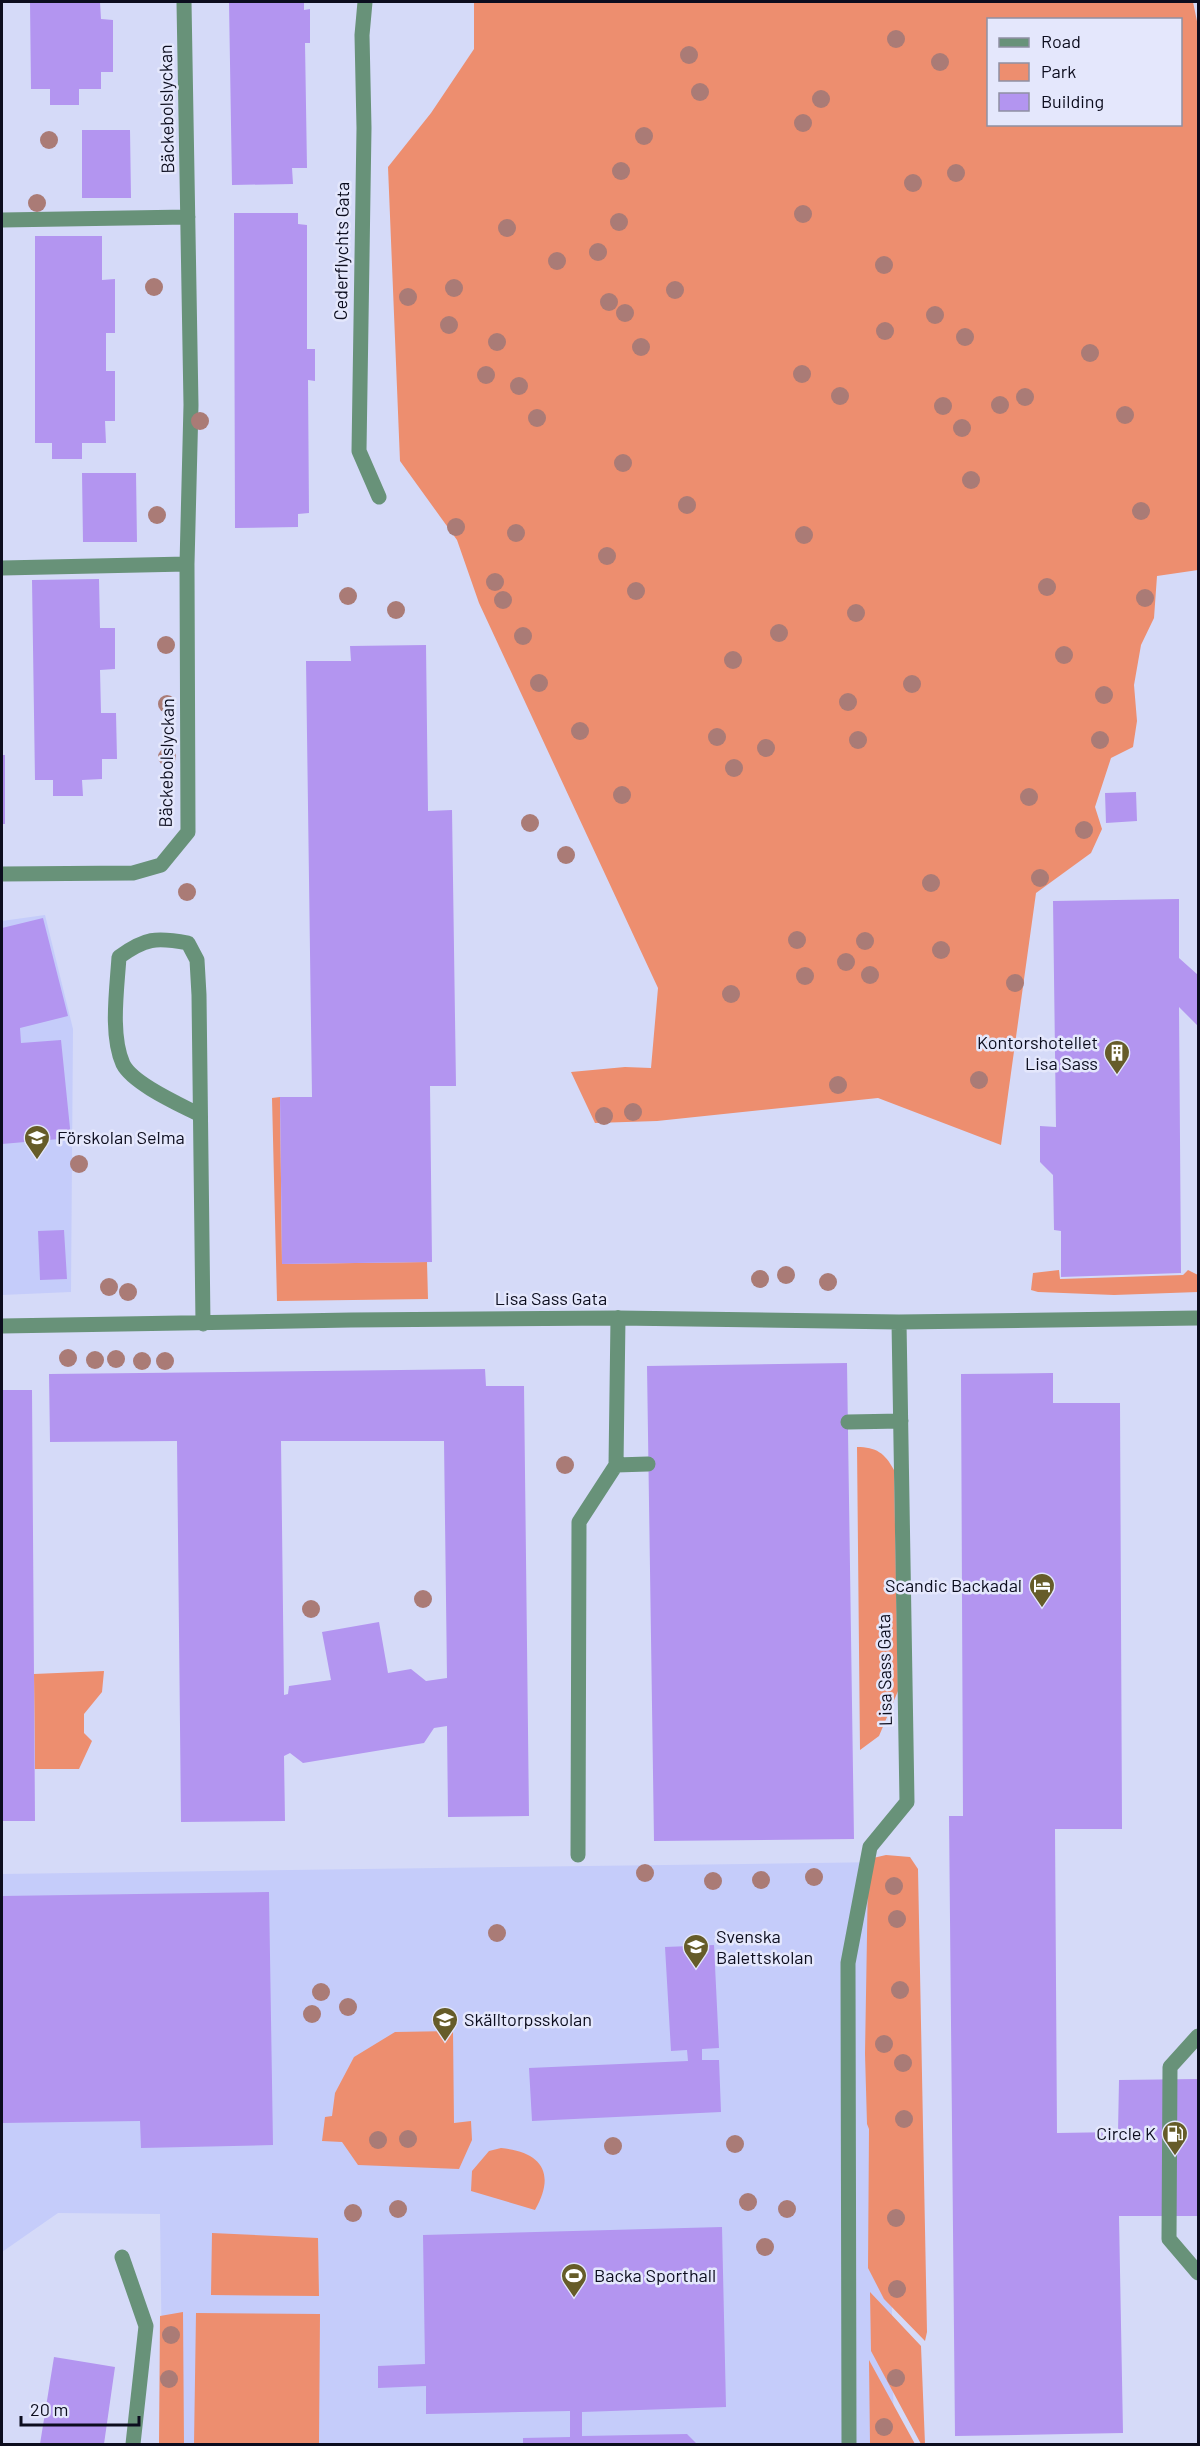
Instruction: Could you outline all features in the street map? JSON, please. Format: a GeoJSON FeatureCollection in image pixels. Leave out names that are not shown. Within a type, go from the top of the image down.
{"type":"FeatureCollection","features":[{"type":"Feature","properties":{"kind":"street","name":"Bäckebolslyckan"},"geometry":{"type":"LineString","coordinates":[[2,874],[133,873],[161,865],[188,832],[187,564],[191,405],[184,2]]}},
{"type":"Feature","properties":{"kind":"street","name":"Cederflychts Gata"},"geometry":{"type":"LineString","coordinates":[[365,2],[362,35],[364,128],[359,451],[379,497]]}},
{"type":"Feature","properties":{"kind":"street"},"geometry":{"type":"LineString","coordinates":[[2,220],[188,217]]}},
{"type":"Feature","properties":{"kind":"street"},"geometry":{"type":"LineString","coordinates":[[2,568],[187,564]]}},
{"type":"Feature","properties":{"kind":"street"},"geometry":{"type":"LineString","coordinates":[[200,1115],[152,1090],[124,1065],[116,1028],[119,957],[138,943],[161,938],[188,943],[197,960],[200,1115],[204,1324]]}},
{"type":"Feature","properties":{"kind":"street"},"geometry":{"type":"LineString","coordinates":[[578,1855],[579,1522],[616,1465],[618,1318]]}},
{"type":"Feature","properties":{"kind":"street","name":"Lisa Sass Gata"},"geometry":{"type":"LineString","coordinates":[[2,1326],[618,1318],[899,1322],[1198,1318]]}},
{"type":"Feature","properties":{"kind":"street","name":"Lisa Sass Gata"},"geometry":{"type":"LineString","coordinates":[[849,2445],[848,1963],[870,1847],[907,1802],[899,1322]]}},
{"type":"Feature","properties":{"kind":"street"},"geometry":{"type":"LineString","coordinates":[[848,1422],[901,1421]]}},
{"type":"Feature","properties":{"kind":"street"},"geometry":{"type":"LineString","coordinates":[[616,1465],[648,1464]]}},
{"type":"Feature","properties":{"kind":"street"},"geometry":{"type":"LineString","coordinates":[[1198,2036],[1170,2067],[1169,2239],[1198,2273]]}},
{"type":"Feature","properties":{"kind":"street"},"geometry":{"type":"LineString","coordinates":[[122,2258],[147,2326],[133,2445]]}},
{"type":"Feature","properties":{"kind":"shaded area","name":"Förskolan Selma"},"geometry":{"type":"Polygon","coordinates":[[[45,915],[73,1029],[71,1292],[2,1295],[2,921],[45,915]]]}},
{"type":"Feature","properties":{"kind":"shaded area","name":"Skälltorpsskolan"},"geometry":{"type":"Polygon","coordinates":[[[885,1862],[894,2444],[163,2444],[160,2214],[58,2213],[2,2252],[2,1874],[885,1862]]]}},
{"type":"Feature","properties":{"kind":"green space"},"geometry":{"type":"Polygon","coordinates":[[[474,2],[1193,2],[1198,26],[1198,570],[1157,576],[1154,618],[1141,645],[1134,685],[1137,721],[1133,747],[1111,758],[1095,807],[1102,829],[1091,853],[1036,893],[1001,1145],[878,1098],[657,1121],[595,1123],[571,1072],[625,1067],[651,1068],[658,988],[479,603],[457,540],[400,461],[388,167],[431,113],[474,49],[474,2]]]}},
{"type":"Feature","properties":{"kind":"green space"},"geometry":{"type":"Polygon","coordinates":[[[280,1097],[282,1264],[427,1262],[428,1299],[277,1301],[272,1098],[280,1097]]]}},
{"type":"Feature","properties":{"kind":"green space"},"geometry":{"type":"Polygon","coordinates":[[[1059,1270],[1060,1279],[1183,1275],[1188,1270],[1198,1275],[1198,1292],[1114,1295],[1031,1290],[1033,1273],[1059,1270]]]}},
{"type":"Feature","properties":{"kind":"green space"},"geometry":{"type":"Polygon","coordinates":[[[857,1447],[870,1448],[879,1452],[894,1470],[898,1691],[879,1736],[860,1750],[857,1447]]]}},
{"type":"Feature","properties":{"kind":"green space"},"geometry":{"type":"Polygon","coordinates":[[[104,1671],[102,1692],[84,1714],[84,1733],[92,1741],[79,1769],[35,1769],[34,1674],[104,1671]]]}},
{"type":"Feature","properties":{"kind":"green space"},"geometry":{"type":"Polygon","coordinates":[[[886,1855],[910,1857],[918,1869],[927,2332],[925,2341],[884,2299],[868,2268],[869,2129],[865,2054],[868,1876],[873,1858],[886,1855]]]}},
{"type":"Feature","properties":{"kind":"green space"},"geometry":{"type":"Polygon","coordinates":[[[453,2031],[454,2123],[471,2121],[472,2140],[459,2169],[358,2165],[342,2142],[322,2141],[325,2117],[332,2116],[335,2093],[354,2057],[395,2032],[453,2031]]]}},
{"type":"Feature","properties":{"kind":"green space"},"geometry":{"type":"Polygon","coordinates":[[[501,2148],[527,2154],[541,2167],[544,2185],[535,2210],[471,2191],[472,2171],[489,2151],[501,2148]]]}},
{"type":"Feature","properties":{"kind":"green space"},"geometry":{"type":"Polygon","coordinates":[[[212,2233],[318,2238],[319,2296],[211,2295],[212,2233]]]}},
{"type":"Feature","properties":{"kind":"green space"},"geometry":{"type":"Polygon","coordinates":[[[870,2292],[921,2346],[925,2444],[921,2444],[871,2351],[870,2292]]]}},
{"type":"Feature","properties":{"kind":"green space"},"geometry":{"type":"Polygon","coordinates":[[[183,2312],[184,2444],[159,2444],[160,2316],[183,2312]]]}},
{"type":"Feature","properties":{"kind":"green space"},"geometry":{"type":"Polygon","coordinates":[[[196,2313],[320,2314],[319,2444],[194,2444],[196,2313]]]}},
{"type":"Feature","properties":{"kind":"green space"},"geometry":{"type":"Polygon","coordinates":[[[869,2360],[915,2444],[870,2444],[869,2360]]]}},
{"type":"Feature","properties":{"kind":"building"},"geometry":{"type":"Polygon","coordinates":[[[30,2],[100,2],[101,19],[113,20],[113,72],[101,72],[101,89],[79,89],[79,105],[50,105],[50,89],[31,89],[30,2]]]}},
{"type":"Feature","properties":{"kind":"building"},"geometry":{"type":"Polygon","coordinates":[[[229,2],[304,2],[304,10],[310,9],[310,43],[305,43],[307,168],[292,168],[293,184],[232,185],[229,2]]]}},
{"type":"Feature","properties":{"kind":"building"},"geometry":{"type":"Polygon","coordinates":[[[82,130],[130,130],[131,198],[82,198],[82,130]]]}},
{"type":"Feature","properties":{"kind":"building"},"geometry":{"type":"Polygon","coordinates":[[[234,213],[298,213],[298,224],[307,225],[307,349],[315,349],[315,381],[308,380],[309,513],[298,514],[298,527],[235,528],[234,213]]]}},
{"type":"Feature","properties":{"kind":"building"},"geometry":{"type":"Polygon","coordinates":[[[35,236],[102,236],[102,280],[115,279],[115,333],[106,333],[106,371],[115,371],[115,421],[105,421],[106,443],[82,443],[82,459],[52,459],[52,443],[35,443],[35,236]]]}},
{"type":"Feature","properties":{"kind":"building"},"geometry":{"type":"Polygon","coordinates":[[[82,473],[136,473],[137,542],[83,542],[82,473]]]}},
{"type":"Feature","properties":{"kind":"building"},"geometry":{"type":"Polygon","coordinates":[[[99,579],[100,628],[115,628],[115,669],[100,670],[101,713],[116,713],[117,759],[102,759],[102,779],[82,780],[83,796],[53,796],[53,780],[35,780],[32,580],[99,579]]]}},
{"type":"Feature","properties":{"kind":"building"},"geometry":{"type":"Polygon","coordinates":[[[426,645],[428,811],[452,810],[456,1086],[430,1086],[432,1262],[282,1264],[280,1097],[312,1097],[306,661],[351,661],[350,646],[426,645]]]}},
{"type":"Feature","properties":{"kind":"building"},"geometry":{"type":"Polygon","coordinates":[[[2,755],[5,755],[5,824],[2,824],[2,755]]]}},
{"type":"Feature","properties":{"kind":"building"},"geometry":{"type":"Polygon","coordinates":[[[1136,792],[1137,821],[1106,823],[1105,793],[1136,792]]]}},
{"type":"Feature","properties":{"kind":"building","name":"Kontorshotellet Lisa Sass"},"geometry":{"type":"Polygon","coordinates":[[[1179,899],[1179,958],[1198,975],[1198,1026],[1179,1007],[1181,1273],[1061,1277],[1061,1231],[1054,1230],[1053,1175],[1040,1162],[1040,1126],[1056,1127],[1053,901],[1179,899]]]}},
{"type":"Feature","properties":{"kind":"building"},"geometry":{"type":"Polygon","coordinates":[[[43,918],[68,1016],[20,1028],[21,1043],[61,1040],[71,1138],[2,1144],[2,928],[43,918]]]}},
{"type":"Feature","properties":{"kind":"building"},"geometry":{"type":"Polygon","coordinates":[[[64,1230],[67,1279],[40,1280],[38,1231],[64,1230]]]}},
{"type":"Feature","properties":{"kind":"building"},"geometry":{"type":"Polygon","coordinates":[[[847,1363],[854,1839],[654,1841],[647,1366],[847,1363]]]}},
{"type":"Feature","properties":{"kind":"building"},"geometry":{"type":"Polygon","coordinates":[[[485,1369],[486,1386],[524,1386],[529,1816],[448,1817],[447,1726],[434,1728],[424,1743],[303,1763],[290,1753],[284,1756],[285,1821],[181,1822],[177,1441],[50,1442],[49,1374],[485,1369]],[[281,1441],[284,1695],[288,1694],[289,1686],[331,1680],[322,1632],[379,1622],[388,1673],[411,1669],[426,1681],[447,1678],[444,1441],[281,1441]]]}},
{"type":"Feature","properties":{"kind":"building","name":"Scandic Backadal"},"geometry":{"type":"Polygon","coordinates":[[[1053,1373],[1053,1403],[1120,1403],[1122,1829],[1055,1829],[1057,2133],[1118,2132],[1119,2080],[1198,2079],[1198,2216],[1119,2216],[1123,2433],[955,2436],[949,1816],[963,1816],[961,1374],[1053,1373]]]}},
{"type":"Feature","properties":{"kind":"building"},"geometry":{"type":"Polygon","coordinates":[[[2,1390],[32,1390],[35,1821],[2,1821],[2,1390]]]}},
{"type":"Feature","properties":{"kind":"building"},"geometry":{"type":"Polygon","coordinates":[[[269,1892],[273,2145],[141,2148],[140,2121],[2,2123],[2,1896],[269,1892]]]}},
{"type":"Feature","properties":{"kind":"building"},"geometry":{"type":"Polygon","coordinates":[[[714,1945],[719,2048],[702,2049],[702,2060],[719,2060],[721,2112],[532,2121],[529,2068],[688,2061],[687,2050],[671,2051],[665,1947],[714,1945]]]}},
{"type":"Feature","properties":{"kind":"building","name":"Backa Sporthall"},"geometry":{"type":"Polygon","coordinates":[[[722,2227],[726,2407],[582,2412],[582,2436],[687,2434],[697,2444],[523,2444],[523,2438],[570,2437],[570,2411],[426,2414],[426,2386],[378,2388],[378,2366],[425,2364],[423,2235],[722,2227]]]}},
{"type":"Feature","properties":{"kind":"building"},"geometry":{"type":"Polygon","coordinates":[[[54,2357],[115,2367],[104,2444],[40,2444],[54,2357]]]}},
{"type":"Feature","properties":{"kind":"place","name":"Kontorshotellet Lisa Sass"},"geometry":{"type":"Point","coordinates":[1117,1076]}},
{"type":"Feature","properties":{"kind":"place","name":"Förskolan Selma"},"geometry":{"type":"Point","coordinates":[37,1161]}},
{"type":"Feature","properties":{"kind":"place","name":"Scandic Backadal"},"geometry":{"type":"Point","coordinates":[1042,1609]}},
{"type":"Feature","properties":{"kind":"place","name":"Svenska Balettskolan"},"geometry":{"type":"Point","coordinates":[696,1970]}},
{"type":"Feature","properties":{"kind":"place","name":"Skälltorpsskolan"},"geometry":{"type":"Point","coordinates":[445,2043]}},
{"type":"Feature","properties":{"kind":"place","name":"Circle K"},"geometry":{"type":"Point","coordinates":[1175,2157]}},
{"type":"Feature","properties":{"kind":"place","name":"Backa Sporthall"},"geometry":{"type":"Point","coordinates":[574,2299]}}]}
